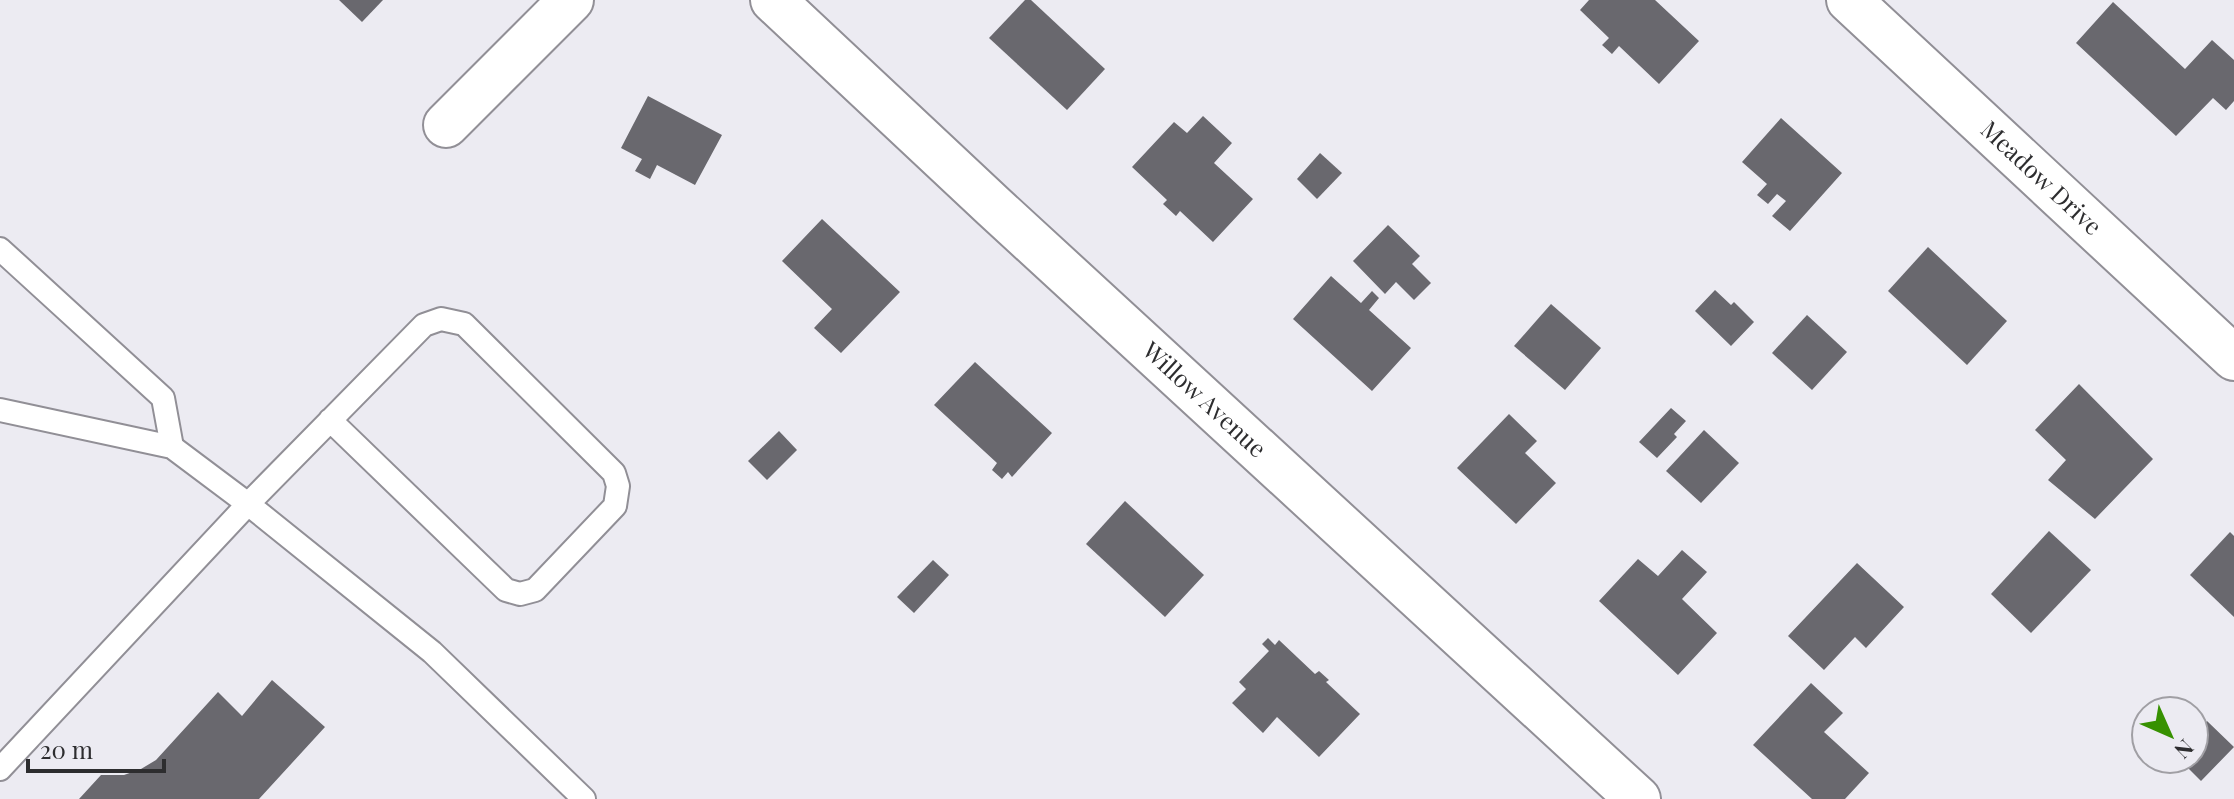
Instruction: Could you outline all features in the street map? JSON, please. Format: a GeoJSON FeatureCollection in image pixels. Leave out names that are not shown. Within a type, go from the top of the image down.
{"type":"FeatureCollection","features":[{"type":"Feature","properties":{"kind":"street"},"geometry":{"type":"LineString","coordinates":[[446,125],[571,0]]}},
{"type":"Feature","properties":{"kind":"street","name":"Willow Avenue"},"geometry":{"type":"LineString","coordinates":[[773,0],[1638,799]]}},
{"type":"Feature","properties":{"kind":"street","name":"Meadow Drive"},"geometry":{"type":"LineString","coordinates":[[1849,0],[2234,358]]}},
{"type":"Feature","properties":{"kind":"lane"},"geometry":{"type":"LineString","coordinates":[[0,249],[163,398],[172,447]]}},
{"type":"Feature","properties":{"kind":"lane"},"geometry":{"type":"LineString","coordinates":[[0,769],[248,504],[330,420],[424,325],[441,319],[464,324],[614,473],[618,486],[615,506],[535,590],[520,594],[506,590],[330,420]]}},
{"type":"Feature","properties":{"kind":"lane"},"geometry":{"type":"LineString","coordinates":[[0,410],[172,447],[432,652],[570,794]]}},
{"type":"Feature","properties":{"kind":"building"},"geometry":{"type":"Polygon","coordinates":[[[339,0],[383,0],[362,22],[339,0]]]}},
{"type":"Feature","properties":{"kind":"building"},"geometry":{"type":"Polygon","coordinates":[[[1025,0],[1031,0],[1105,69],[1067,110],[989,38],[1025,0]]]}},
{"type":"Feature","properties":{"kind":"building"},"geometry":{"type":"Polygon","coordinates":[[[1589,0],[1655,0],[1699,41],[1659,84],[1619,46],[1612,54],[1602,45],[1609,38],[1580,10],[1589,0]]]}},
{"type":"Feature","properties":{"kind":"building"},"geometry":{"type":"Polygon","coordinates":[[[2113,2],[2185,69],[2212,40],[2234,60],[2234,101],[2226,110],[2213,98],[2176,136],[2076,43],[2113,2]]]}},
{"type":"Feature","properties":{"kind":"building"},"geometry":{"type":"Polygon","coordinates":[[[648,96],[722,135],[695,185],[657,165],[650,179],[635,171],[642,159],[621,148],[648,96]]]}},
{"type":"Feature","properties":{"kind":"building"},"geometry":{"type":"Polygon","coordinates":[[[1203,116],[1232,143],[1214,163],[1253,199],[1213,242],[1180,211],[1176,216],[1163,204],[1167,200],[1132,167],[1174,122],[1187,133],[1203,116]]]}},
{"type":"Feature","properties":{"kind":"building"},"geometry":{"type":"Polygon","coordinates":[[[1781,118],[1842,173],[1790,231],[1772,216],[1786,201],[1777,194],[1768,204],[1757,195],[1767,184],[1742,162],[1781,118]]]}},
{"type":"Feature","properties":{"kind":"building"},"geometry":{"type":"Polygon","coordinates":[[[1320,153],[1342,173],[1317,199],[1297,179],[1320,153]]]}},
{"type":"Feature","properties":{"kind":"building"},"geometry":{"type":"Polygon","coordinates":[[[822,219],[900,292],[841,353],[814,328],[832,309],[782,261],[822,219]]]}},
{"type":"Feature","properties":{"kind":"building"},"geometry":{"type":"Polygon","coordinates":[[[1388,225],[1420,256],[1412,264],[1431,283],[1414,300],[1396,282],[1385,294],[1353,261],[1388,225]]]}},
{"type":"Feature","properties":{"kind":"building"},"geometry":{"type":"Polygon","coordinates":[[[1928,247],[2007,321],[1967,365],[1888,291],[1928,247]]]}},
{"type":"Feature","properties":{"kind":"building"},"geometry":{"type":"Polygon","coordinates":[[[1331,276],[1361,303],[1372,291],[1379,298],[1369,310],[1411,348],[1372,391],[1293,319],[1331,276]]]}},
{"type":"Feature","properties":{"kind":"building"},"geometry":{"type":"Polygon","coordinates":[[[1715,290],[1731,305],[1734,302],[1754,322],[1731,346],[1695,311],[1715,290]]]}},
{"type":"Feature","properties":{"kind":"building"},"geometry":{"type":"Polygon","coordinates":[[[1551,304],[1601,348],[1565,390],[1514,346],[1551,304]]]}},
{"type":"Feature","properties":{"kind":"building"},"geometry":{"type":"Polygon","coordinates":[[[1807,315],[1847,352],[1812,390],[1772,353],[1807,315]]]}},
{"type":"Feature","properties":{"kind":"building"},"geometry":{"type":"Polygon","coordinates":[[[975,362],[1052,433],[1012,477],[1008,472],[1002,479],[992,470],[997,463],[934,405],[975,362]]]}},
{"type":"Feature","properties":{"kind":"building"},"geometry":{"type":"Polygon","coordinates":[[[2079,384],[2153,459],[2095,519],[2048,480],[2066,460],[2035,430],[2079,384]]]}},
{"type":"Feature","properties":{"kind":"building"},"geometry":{"type":"Polygon","coordinates":[[[1671,408],[1686,421],[1674,434],[1677,437],[1657,458],[1639,442],[1671,408]]]}},
{"type":"Feature","properties":{"kind":"building"},"geometry":{"type":"Polygon","coordinates":[[[1509,414],[1537,441],[1525,453],[1556,483],[1516,524],[1457,468],[1509,414]]]}},
{"type":"Feature","properties":{"kind":"building"},"geometry":{"type":"Polygon","coordinates":[[[1704,430],[1739,463],[1701,503],[1666,471],[1704,430]]]}},
{"type":"Feature","properties":{"kind":"building"},"geometry":{"type":"Polygon","coordinates":[[[779,431],[797,450],[767,480],[748,461],[779,431]]]}},
{"type":"Feature","properties":{"kind":"building"},"geometry":{"type":"Polygon","coordinates":[[[1125,501],[1204,575],[1165,617],[1086,544],[1125,501]]]}},
{"type":"Feature","properties":{"kind":"building"},"geometry":{"type":"Polygon","coordinates":[[[2049,531],[2091,570],[2031,633],[1991,594],[2049,531]]]}},
{"type":"Feature","properties":{"kind":"building"},"geometry":{"type":"Polygon","coordinates":[[[2230,532],[2234,536],[2234,617],[2190,575],[2230,532]]]}},
{"type":"Feature","properties":{"kind":"building"},"geometry":{"type":"Polygon","coordinates":[[[1682,550],[1707,572],[1682,599],[1717,633],[1678,675],[1599,601],[1638,559],[1658,576],[1682,550]]]}},
{"type":"Feature","properties":{"kind":"building"},"geometry":{"type":"Polygon","coordinates":[[[933,560],[949,575],[914,613],[897,597],[933,560]]]}},
{"type":"Feature","properties":{"kind":"building"},"geometry":{"type":"Polygon","coordinates":[[[1857,563],[1904,607],[1866,648],[1855,637],[1824,670],[1788,636],[1857,563]]]}},
{"type":"Feature","properties":{"kind":"building"},"geometry":{"type":"Polygon","coordinates":[[[1268,638],[1275,645],[1279,640],[1315,674],[1319,671],[1329,680],[1326,682],[1360,714],[1319,757],[1277,717],[1263,733],[1232,703],[1246,689],[1239,682],[1269,651],[1262,644],[1268,638]]]}},
{"type":"Feature","properties":{"kind":"building"},"geometry":{"type":"Polygon","coordinates":[[[272,680],[325,727],[259,799],[79,799],[101,775],[124,775],[156,760],[218,692],[242,716],[272,680]]]}},
{"type":"Feature","properties":{"kind":"building"},"geometry":{"type":"Polygon","coordinates":[[[1811,683],[1843,713],[1824,732],[1869,773],[1845,799],[1812,799],[1753,745],[1811,683]]]}},
{"type":"Feature","properties":{"kind":"building"},"geometry":{"type":"Polygon","coordinates":[[[2210,724],[2234,747],[2210,772],[2210,724]]]}}]}
